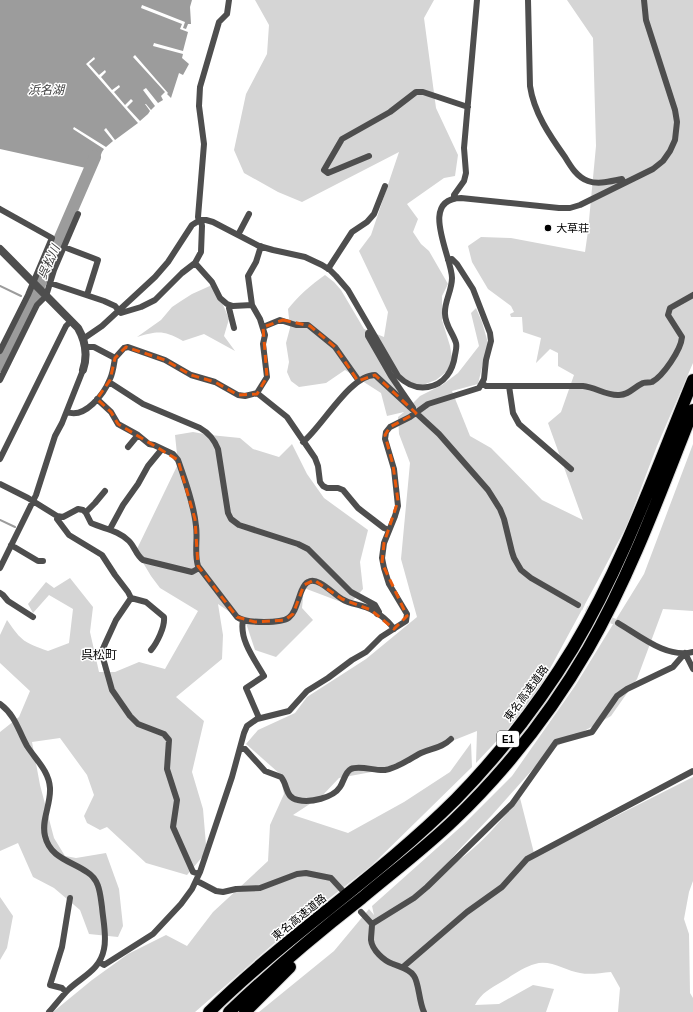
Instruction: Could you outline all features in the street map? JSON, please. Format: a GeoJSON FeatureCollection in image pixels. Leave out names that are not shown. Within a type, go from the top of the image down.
{"type":"FeatureCollection","features":[{"type":"Feature","properties":{"kind":"highway","name":"東名高速道路"},"geometry":{"type":"LineString","coordinates":[[209,1012],[255,970],[391,858],[425,828],[456,798],[493,758],[524,720],[551,682],[573,647],[609,578],[640,510],[693,380]]}},
{"type":"Feature","properties":{"kind":"highway","name":"E1"},"geometry":{"type":"LineString","coordinates":[[229,1012],[300,948],[408,860],[454,820],[495,777],[524,742],[558,695],[588,649],[612,602],[647,524],[693,410]]}},
{"type":"Feature","properties":{"kind":"highway"},"geometry":{"type":"LineString","coordinates":[[245,1012],[360,899]]}},
{"type":"Feature","properties":{"kind":"street"},"geometry":{"type":"LineString","coordinates":[[50,283],[109,303],[121,313],[128,312],[155,300],[182,273],[195,263],[201,252],[202,226],[198,217],[204,144],[199,106],[200,88],[219,22],[227,14],[229,0]]}},
{"type":"Feature","properties":{"kind":"street"},"geometry":{"type":"LineString","coordinates":[[454,199],[454,195],[464,181],[466,173],[464,148],[477,0]]}},
{"type":"Feature","properties":{"kind":"street"},"geometry":{"type":"LineString","coordinates":[[528,0],[530,86],[532,98],[546,129],[574,171],[582,178],[596,183],[622,179],[624,183]]}},
{"type":"Feature","properties":{"kind":"street"},"geometry":{"type":"LineString","coordinates":[[84,343],[162,270],[192,225],[200,220],[206,220],[261,246],[314,260],[328,269],[348,290],[395,371],[406,383],[416,387],[436,385],[444,380],[452,367],[456,348],[455,341],[447,325],[445,314],[452,279],[440,231],[439,216],[444,205],[454,199],[461,198],[570,208],[585,203],[653,169],[663,161],[673,146],[677,128],[675,110],[646,20],[644,0]]}},
{"type":"Feature","properties":{"kind":"street"},"geometry":{"type":"LineString","coordinates":[[369,156],[328,173],[324,170],[342,139],[390,112],[416,92],[423,92],[468,106]]}},
{"type":"Feature","properties":{"kind":"street"},"geometry":{"type":"LineString","coordinates":[[328,269],[352,232],[367,222],[374,214],[385,186]]}},
{"type":"Feature","properties":{"kind":"street"},"geometry":{"type":"LineString","coordinates":[[0,209],[52,238],[28,295],[0,351]]}},
{"type":"Feature","properties":{"kind":"street"},"geometry":{"type":"LineString","coordinates":[[0,380],[37,305],[45,295],[78,214]]}},
{"type":"Feature","properties":{"kind":"street"},"geometry":{"type":"LineString","coordinates":[[238,235],[249,214]]}},
{"type":"Feature","properties":{"kind":"street"},"geometry":{"type":"LineString","coordinates":[[66,412],[81,412],[92,405],[109,382],[112,376],[115,358],[124,348],[165,360],[191,376],[215,382],[238,395],[245,396],[257,393],[267,377],[263,344],[265,336],[260,319],[252,305],[248,276],[256,262],[261,246]]}},
{"type":"Feature","properties":{"kind":"street"},"geometry":{"type":"LineString","coordinates":[[64,247],[98,260],[87,295]]}},
{"type":"Feature","properties":{"kind":"street"},"geometry":{"type":"LineString","coordinates":[[0,249],[78,328],[84,343],[86,358],[83,370],[56,436],[33,501],[0,568]]}},
{"type":"Feature","properties":{"kind":"street"},"geometry":{"type":"LineString","coordinates":[[99,962],[104,965],[153,934],[181,904],[197,881],[232,777],[247,726],[259,718],[290,711],[307,690],[328,678],[352,660],[366,652],[381,638],[404,622],[407,616],[389,584],[382,563],[382,548],[397,511],[398,501],[394,469],[385,435],[390,427],[410,417],[428,404],[477,390],[483,384],[486,360],[491,341],[490,333],[475,294],[457,264],[452,259],[448,260]]}},
{"type":"Feature","properties":{"kind":"street"},"geometry":{"type":"LineString","coordinates":[[195,263],[212,282],[220,298],[230,306],[252,305]]}},
{"type":"Feature","properties":{"kind":"street"},"geometry":{"type":"LineString","coordinates":[[483,384],[486,386],[583,386],[615,395],[632,392],[643,383],[651,382],[668,367],[682,341],[680,333],[668,315],[670,308],[693,295]]}},
{"type":"Feature","properties":{"kind":"street"},"geometry":{"type":"LineString","coordinates":[[230,306],[229,308],[234,328]]}},
{"type":"Feature","properties":{"kind":"street"},"geometry":{"type":"LineString","coordinates":[[263,327],[280,320],[296,325],[308,325],[335,347],[359,382]]}},
{"type":"Feature","properties":{"kind":"street"},"geometry":{"type":"LineString","coordinates":[[0,459],[66,326],[71,321]]}},
{"type":"Feature","properties":{"kind":"street"},"geometry":{"type":"LineString","coordinates":[[371,330],[368,332],[368,336],[391,376],[409,399],[416,413]]}},
{"type":"Feature","properties":{"kind":"street"},"geometry":{"type":"LineString","coordinates":[[84,343],[115,358]]}},
{"type":"Feature","properties":{"kind":"street"},"geometry":{"type":"LineString","coordinates":[[303,442],[349,389],[370,376],[375,375],[449,444],[494,499],[504,519],[514,558],[521,570],[531,578],[578,605]]}},
{"type":"Feature","properties":{"kind":"street"},"geometry":{"type":"LineString","coordinates":[[109,382],[143,404],[200,428],[208,433],[214,440],[218,449],[228,513],[233,522],[298,544],[308,549],[352,592],[377,607],[379,612],[377,614]]}},
{"type":"Feature","properties":{"kind":"street"},"geometry":{"type":"LineString","coordinates":[[509,386],[513,413],[519,424],[571,469]]}},
{"type":"Feature","properties":{"kind":"street"},"geometry":{"type":"LineString","coordinates":[[257,393],[285,415],[315,458],[318,466],[320,482],[323,486],[343,490],[358,508],[389,530]]}},
{"type":"Feature","properties":{"kind":"street"},"geometry":{"type":"LineString","coordinates":[[97,399],[111,412],[118,424],[138,435],[149,444],[173,454],[179,463],[195,519],[197,535],[196,560],[199,568],[234,614],[243,620],[255,622],[278,622],[288,619],[294,611],[304,585],[314,580],[342,599],[366,607],[377,614],[394,629]]}},
{"type":"Feature","properties":{"kind":"street"},"geometry":{"type":"LineString","coordinates":[[128,447],[138,435]]}},
{"type":"Feature","properties":{"kind":"street"},"geometry":{"type":"LineString","coordinates":[[110,529],[123,505],[138,484],[148,466],[162,449]]}},
{"type":"Feature","properties":{"kind":"street"},"geometry":{"type":"LineString","coordinates":[[1,486],[33,501],[58,516],[66,516],[78,509],[86,512],[91,524],[110,529],[128,540],[143,560],[192,572],[199,568]]}},
{"type":"Feature","properties":{"kind":"street"},"geometry":{"type":"LineString","coordinates":[[86,512],[105,491]]}},
{"type":"Feature","properties":{"kind":"street"},"geometry":{"type":"LineString","coordinates":[[58,516],[57,519],[69,535],[104,557],[131,598],[146,602],[164,617],[164,622],[158,641],[151,650]]}},
{"type":"Feature","properties":{"kind":"street"},"geometry":{"type":"LineString","coordinates":[[11,546],[38,561],[43,561]]}},
{"type":"Feature","properties":{"kind":"street"},"geometry":{"type":"LineString","coordinates":[[0,593],[8,601],[33,617]]}},
{"type":"Feature","properties":{"kind":"street"},"geometry":{"type":"LineString","coordinates":[[131,598],[116,620],[104,644],[102,651],[103,658],[112,690],[130,716],[138,724],[164,734],[169,740],[167,769],[176,800],[173,827],[193,872],[199,874]]}},
{"type":"Feature","properties":{"kind":"street"},"geometry":{"type":"LineString","coordinates":[[243,620],[242,624],[247,646],[264,676],[246,688],[259,718]]}},
{"type":"Feature","properties":{"kind":"street"},"geometry":{"type":"LineString","coordinates":[[618,623],[667,651],[685,653],[693,652]]}},
{"type":"Feature","properties":{"kind":"street"},"geometry":{"type":"LineString","coordinates":[[685,653],[693,669]]}},
{"type":"Feature","properties":{"kind":"street"},"geometry":{"type":"LineString","coordinates":[[372,924],[414,898],[427,887],[512,804],[556,742],[592,732],[617,696],[627,689],[673,666],[685,653]]}},
{"type":"Feature","properties":{"kind":"street"},"geometry":{"type":"LineString","coordinates":[[0,704],[14,718],[28,746],[48,778],[50,794],[44,829],[48,844],[57,856],[91,875],[99,888],[105,944],[103,955],[90,974],[66,992],[49,1012]]}},
{"type":"Feature","properties":{"kind":"street"},"geometry":{"type":"LineString","coordinates":[[240,748],[245,749],[265,771],[281,777],[290,796],[300,801],[325,798],[333,794],[340,787],[347,772],[353,768],[379,770],[391,768],[422,753],[441,747],[451,739]]}},
{"type":"Feature","properties":{"kind":"street"},"geometry":{"type":"LineString","coordinates":[[403,967],[467,912],[502,887],[527,858],[693,771]]}},
{"type":"Feature","properties":{"kind":"street"},"geometry":{"type":"LineString","coordinates":[[197,881],[216,891],[223,892],[236,889],[260,888],[297,874],[306,873],[331,878],[342,890]]}},
{"type":"Feature","properties":{"kind":"street"},"geometry":{"type":"LineString","coordinates":[[66,992],[62,988],[50,985],[62,948],[70,898]]}},
{"type":"Feature","properties":{"kind":"street"},"geometry":{"type":"LineString","coordinates":[[361,912],[372,924],[371,942],[379,955],[391,964],[403,967],[414,976],[424,1012]]}},
{"type":"Feature","properties":{"kind":"highlighted area"},"geometry":{"type":"Polygon","coordinates":[[[283,320],[310,326],[335,347],[358,381],[375,375],[416,413],[390,427],[385,435],[393,465],[398,501],[384,543],[382,563],[407,616],[394,629],[371,610],[342,599],[314,580],[304,585],[293,614],[285,620],[255,622],[237,617],[198,566],[195,519],[178,460],[118,424],[111,412],[97,399],[110,380],[115,358],[126,347],[165,360],[191,375],[215,382],[238,395],[257,394],[267,377],[263,327],[283,320]]]}},
{"type":"Feature","properties":{"kind":"shaded area"},"geometry":{"type":"Polygon","coordinates":[[[255,0],[434,0],[424,18],[436,108],[458,155],[455,176],[444,178],[407,204],[418,219],[413,232],[421,244],[429,251],[448,284],[442,296],[442,320],[452,358],[450,369],[436,380],[420,386],[398,377],[409,407],[420,396],[442,385],[458,373],[479,346],[471,313],[476,308],[488,343],[478,384],[452,391],[470,436],[491,448],[542,500],[583,520],[548,423],[561,412],[574,375],[558,366],[558,353],[550,349],[536,363],[541,338],[523,332],[522,317],[511,317],[510,314],[514,312],[511,306],[488,289],[472,262],[468,246],[481,237],[511,238],[585,252],[596,146],[593,38],[567,0],[693,0],[693,363],[657,446],[627,525],[597,582],[540,687],[508,729],[476,763],[477,731],[377,771],[339,778],[322,796],[293,815],[348,833],[404,802],[450,772],[471,743],[472,767],[371,866],[300,921],[195,1012],[53,1012],[92,980],[128,954],[166,935],[187,946],[213,912],[268,861],[270,825],[284,794],[280,774],[246,744],[258,730],[295,713],[307,697],[366,659],[417,617],[401,559],[410,463],[399,434],[398,417],[404,412],[387,416],[381,393],[345,370],[326,383],[299,387],[291,381],[287,372],[289,362],[286,343],[290,328],[288,309],[305,290],[325,275],[341,290],[364,329],[384,337],[388,312],[359,251],[371,235],[399,152],[302,202],[278,192],[244,173],[234,150],[246,94],[267,54],[269,25],[255,0]]]}},
{"type":"Feature","properties":{"kind":"shaded area"},"geometry":{"type":"Polygon","coordinates":[[[212,285],[216,288],[229,319],[224,336],[235,351],[204,334],[183,341],[165,333],[156,333],[137,337],[161,320],[172,307],[192,294],[212,285]]]}},
{"type":"Feature","properties":{"kind":"shaded area"},"geometry":{"type":"Polygon","coordinates":[[[193,432],[240,438],[253,449],[279,457],[292,444],[307,474],[324,498],[368,530],[360,562],[363,589],[349,605],[304,588],[302,608],[313,620],[276,657],[255,650],[246,623],[218,604],[223,635],[222,659],[176,697],[204,721],[192,772],[203,809],[206,845],[203,856],[187,875],[146,863],[107,827],[100,830],[87,823],[84,816],[94,795],[87,775],[60,738],[32,742],[40,785],[54,838],[65,856],[76,858],[106,853],[119,889],[123,926],[118,937],[89,934],[80,910],[54,888],[33,877],[18,843],[0,851],[0,732],[19,717],[30,691],[0,663],[0,635],[7,620],[20,637],[28,643],[48,651],[69,643],[73,609],[49,595],[33,613],[28,604],[46,582],[54,588],[70,578],[93,607],[90,632],[99,672],[115,672],[139,662],[165,669],[198,611],[160,588],[136,551],[178,464],[175,435],[193,432]]]}},
{"type":"Feature","properties":{"kind":"shaded area"},"geometry":{"type":"Polygon","coordinates":[[[693,444],[693,611],[663,609],[637,679],[611,716],[550,750],[442,870],[453,864],[474,848],[520,798],[535,857],[693,777],[693,881],[689,892],[684,919],[689,934],[690,993],[693,998],[693,1012],[618,1012],[620,988],[611,972],[584,974],[552,964],[541,963],[531,965],[523,969],[490,989],[480,997],[475,1005],[499,1004],[533,985],[554,989],[546,1012],[259,1012],[334,951],[369,909],[374,915],[372,906],[464,824],[512,776],[575,686],[644,574],[693,444]]]}},
{"type":"Feature","properties":{"kind":"shaded area"},"geometry":{"type":"Polygon","coordinates":[[[0,897],[13,916],[7,948],[0,960],[0,897]]]}},
{"type":"Feature","properties":{"kind":"water","name":"浜名湖"},"geometry":{"type":"Polygon","coordinates":[[[0,0],[192,0],[190,7],[191,24],[188,24],[186,29],[183,28],[185,22],[142,5],[141,8],[182,24],[180,29],[188,32],[183,51],[154,43],[153,46],[183,54],[182,58],[189,64],[183,75],[179,73],[171,98],[135,55],[133,57],[165,92],[161,96],[163,100],[158,103],[146,88],[143,90],[155,106],[151,110],[145,104],[150,111],[140,121],[127,107],[133,101],[131,99],[125,105],[114,92],[120,87],[119,85],[112,90],[101,77],[106,72],[105,70],[99,75],[89,64],[95,59],[94,57],[86,64],[138,123],[115,140],[106,128],[104,130],[113,141],[106,147],[74,127],[73,129],[104,149],[95,170],[0,149],[0,0]]]}},
{"type":"Feature","properties":{"kind":"waterway","name":"呉松川"},"geometry":{"type":"LineString","coordinates":[[0,366],[33,300],[95,157],[94,156]]}},
{"type":"Feature","properties":{"kind":"waterway"},"geometry":{"type":"LineString","coordinates":[[0,286],[21,296]]}},
{"type":"Feature","properties":{"kind":"waterway","name":"呉松川"},"geometry":{"type":"LineString","coordinates":[[28,299],[32,301]]}},
{"type":"Feature","properties":{"kind":"waterway"},"geometry":{"type":"LineString","coordinates":[[0,520],[15,527]]}},
{"type":"Feature","properties":{"kind":"tunnel"},"geometry":{"type":"LineString","coordinates":[[578,605],[595,613]]}},
{"type":"Feature","properties":{"kind":"tunnel"},"geometry":{"type":"LineString","coordinates":[[603,617],[618,623]]}},
{"type":"Feature","properties":{"kind":"place","name":"大草荘"},"geometry":{"type":"Point","coordinates":[548,228]}},
{"type":"Feature","properties":{"kind":"district","name":"呉松町"},"geometry":{"type":"Point","coordinates":[99,655]}}]}
